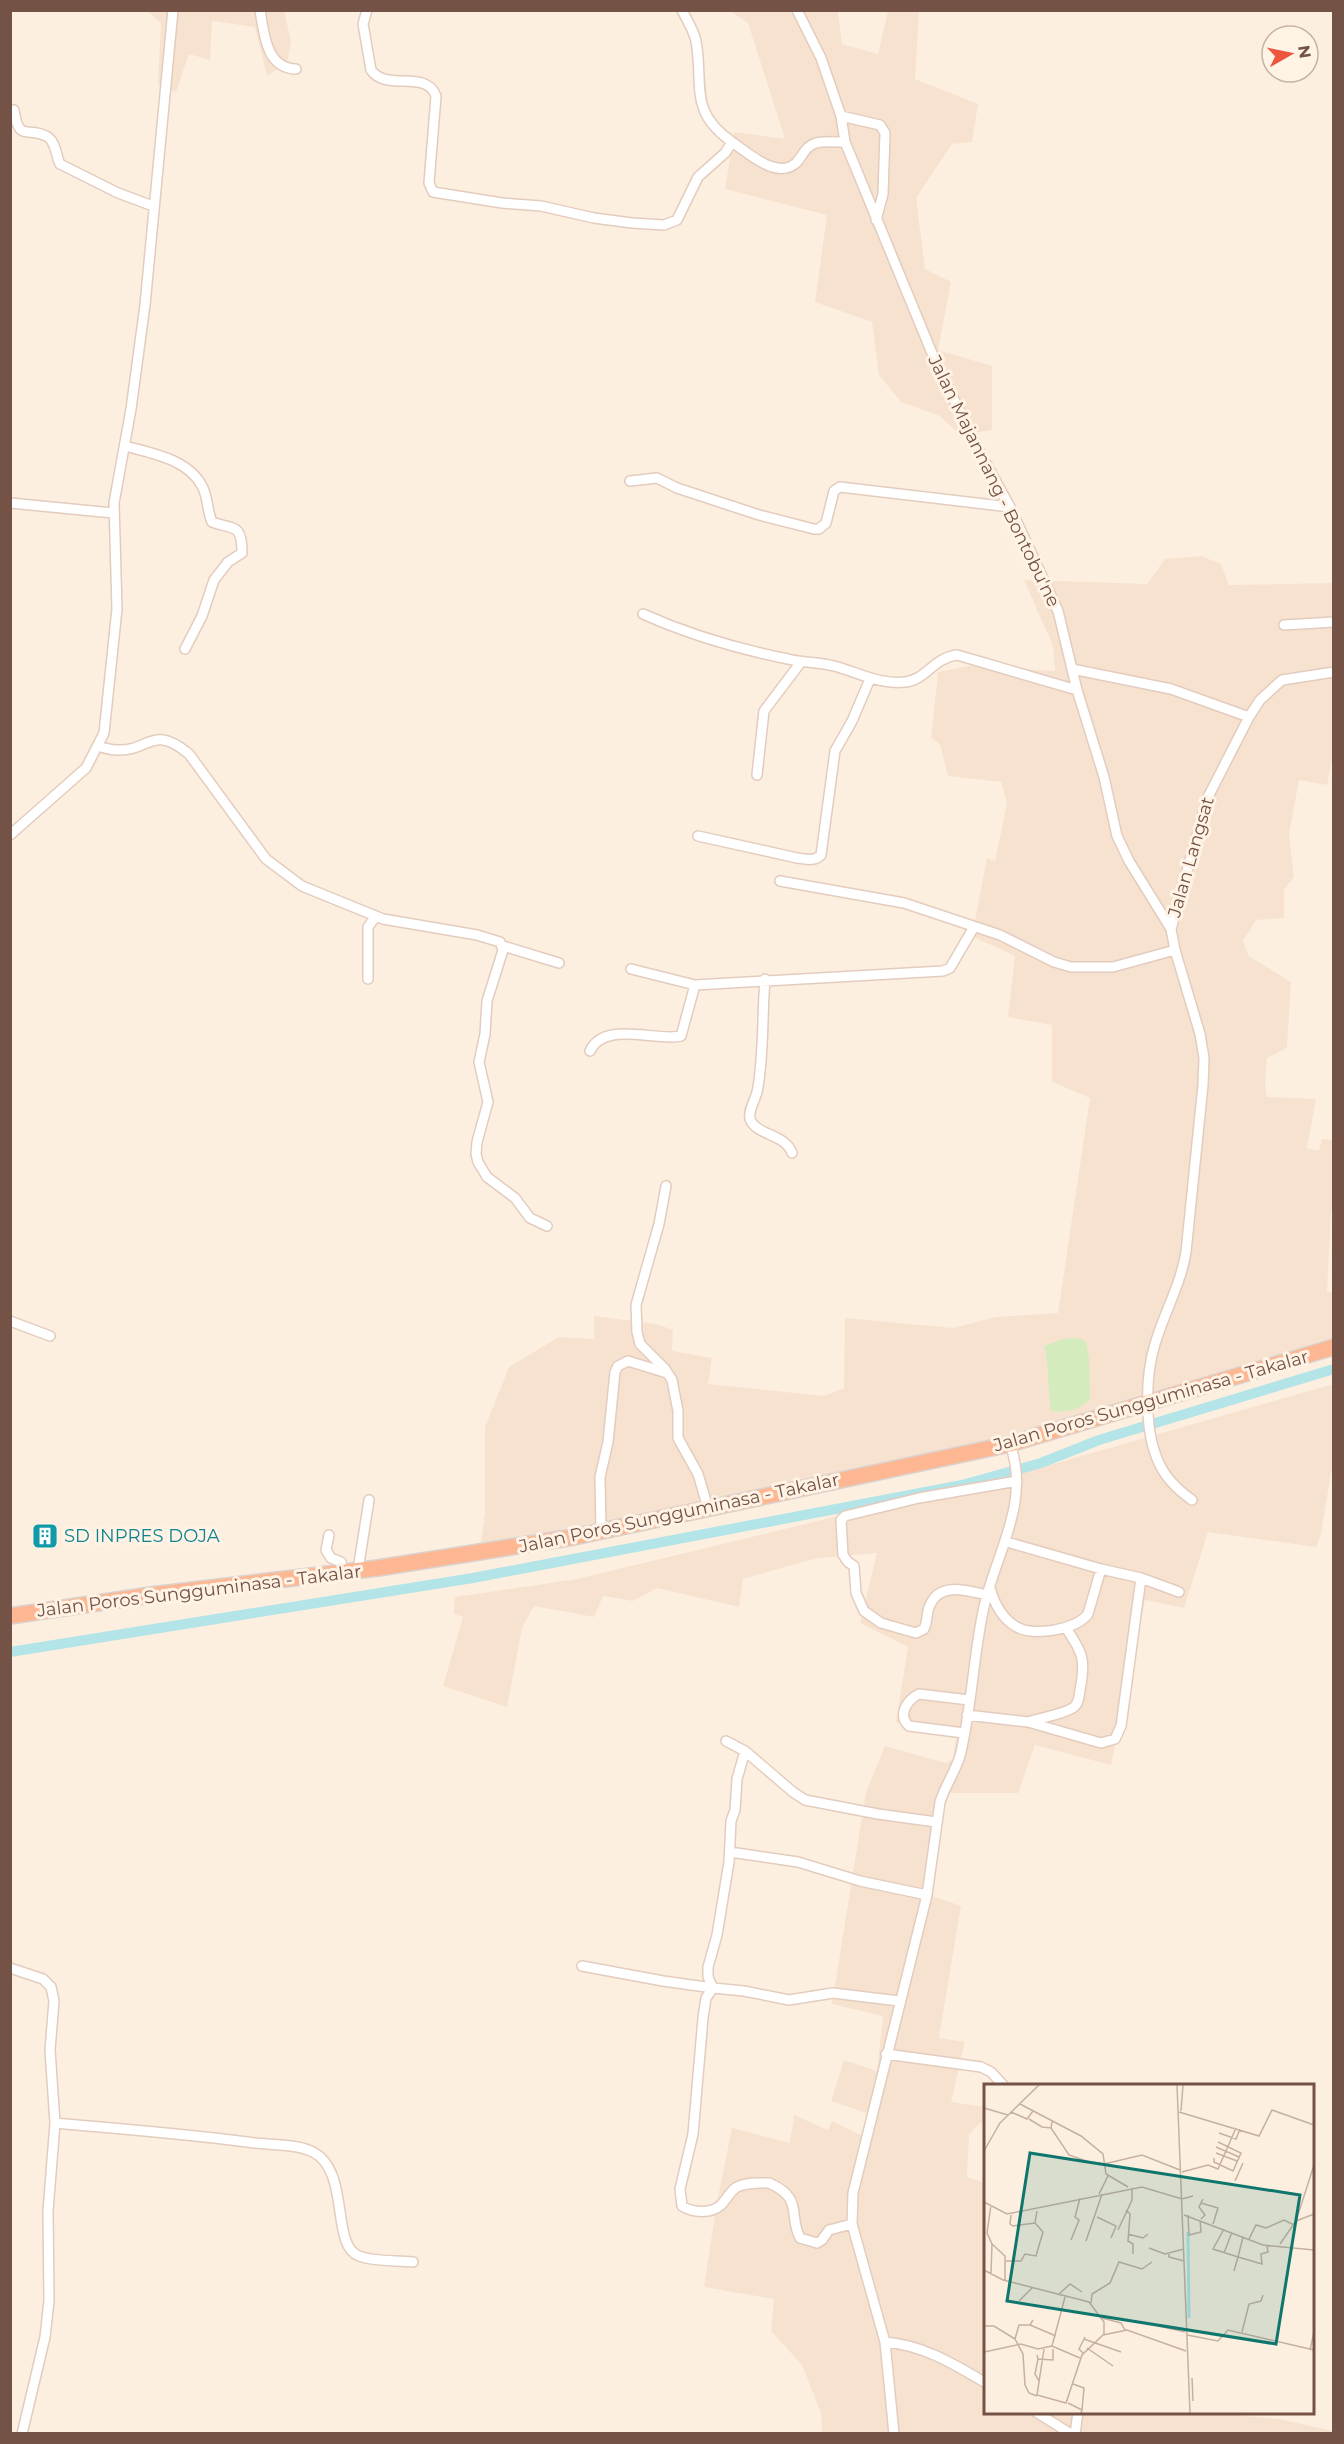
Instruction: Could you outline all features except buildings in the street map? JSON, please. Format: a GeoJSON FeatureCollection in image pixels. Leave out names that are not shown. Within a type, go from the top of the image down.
{"type":"FeatureCollection","features":[{"type":"Feature","properties":{"kind":"highway","name":"Jalan Poros Sungguminasa - Takalar"},"geometry":{"type":"LineString","coordinates":[[10,1616],[140,1596],[487,1552],[1012,1449],[1334,1347]]}},
{"type":"Feature","properties":{"kind":"street"},"geometry":{"type":"LineString","coordinates":[[10,835],[86,768],[98,746],[105,725],[117,609],[113,513],[145,305],[173,10]]}},
{"type":"Feature","properties":{"kind":"street"},"geometry":{"type":"LineString","coordinates":[[260,10],[267,47],[273,58],[285,68],[296,69]]}},
{"type":"Feature","properties":{"kind":"street"},"geometry":{"type":"LineString","coordinates":[[367,10],[363,24],[371,70],[374,74],[383,80],[427,84],[434,90],[436,96],[429,183],[433,192],[502,204],[541,206],[594,218],[632,223],[671,224],[681,215],[698,177],[725,153],[732,142]]}},
{"type":"Feature","properties":{"kind":"street"},"geometry":{"type":"LineString","coordinates":[[682,10],[695,39],[702,109],[720,134],[759,161],[781,168],[794,165],[809,147],[815,144],[845,142]]}},
{"type":"Feature","properties":{"kind":"street","name":"Jalan Majannang - Bontobu'ne"},"geometry":{"type":"LineString","coordinates":[[797,10],[821,58],[840,116],[845,142],[934,357],[979,451],[1010,507],[1058,610],[1077,690],[1104,777],[1117,836],[1171,929],[1174,950],[1200,1034],[1204,1058],[1203,1085],[1184,1266],[1152,1353],[1148,1407],[1158,1461],[1167,1477],[1192,1500]]}},
{"type":"Feature","properties":{"kind":"street"},"geometry":{"type":"LineString","coordinates":[[14,110],[18,129],[22,133],[48,138],[54,144],[60,164],[118,193],[153,206]]}},
{"type":"Feature","properties":{"kind":"street"},"geometry":{"type":"LineString","coordinates":[[840,116],[879,125],[885,133],[883,194],[876,220]]}},
{"type":"Feature","properties":{"kind":"street"},"geometry":{"type":"LineString","coordinates":[[125,446],[171,459],[186,469],[203,486],[212,522],[234,527],[240,533],[242,553],[228,562],[214,580],[202,616],[185,649]]}},
{"type":"Feature","properties":{"kind":"street"},"geometry":{"type":"LineString","coordinates":[[630,481],[657,478],[677,488],[759,515],[814,529],[819,529],[826,523],[834,490],[840,487],[1010,507]]}},
{"type":"Feature","properties":{"kind":"street"},"geometry":{"type":"LineString","coordinates":[[10,503],[113,513]]}},
{"type":"Feature","properties":{"kind":"street"},"geometry":{"type":"LineString","coordinates":[[643,614],[700,637],[740,649],[801,662],[834,666],[870,679],[906,682],[916,679],[939,660],[957,656],[1077,690]]}},
{"type":"Feature","properties":{"kind":"street"},"geometry":{"type":"LineString","coordinates":[[1284,625],[1334,622]]}},
{"type":"Feature","properties":{"kind":"street"},"geometry":{"type":"LineString","coordinates":[[757,775],[764,711],[801,662]]}},
{"type":"Feature","properties":{"kind":"street"},"geometry":{"type":"LineString","coordinates":[[1072,669],[1162,687],[1249,717]]}},
{"type":"Feature","properties":{"kind":"street","name":"Jalan Langsat"},"geometry":{"type":"LineString","coordinates":[[1171,929],[1206,799],[1249,717],[1260,700],[1282,680],[1334,672]]}},
{"type":"Feature","properties":{"kind":"street"},"geometry":{"type":"LineString","coordinates":[[699,836],[797,858],[809,860],[818,858],[821,855],[837,744],[852,721],[870,679]]}},
{"type":"Feature","properties":{"kind":"street"},"geometry":{"type":"LineString","coordinates":[[98,746],[123,750],[158,739],[179,746],[189,754],[266,859],[303,886],[376,916],[486,937],[500,942],[503,946],[559,963]]}},
{"type":"Feature","properties":{"kind":"street"},"geometry":{"type":"LineString","coordinates":[[780,881],[890,900],[1000,935],[1054,962],[1071,967],[1100,969],[1113,967],[1174,950]]}},
{"type":"Feature","properties":{"kind":"street"},"geometry":{"type":"LineString","coordinates":[[368,979],[368,927],[376,916]]}},
{"type":"Feature","properties":{"kind":"street"},"geometry":{"type":"LineString","coordinates":[[630,969],[695,985],[943,971],[950,968],[974,927]]}},
{"type":"Feature","properties":{"kind":"street"},"geometry":{"type":"LineString","coordinates":[[503,946],[503,955],[487,1001],[485,1034],[479,1062],[488,1102],[476,1154],[487,1177],[515,1198],[530,1218],[547,1226]]}},
{"type":"Feature","properties":{"kind":"street"},"geometry":{"type":"LineString","coordinates":[[765,980],[757,1090],[750,1117],[751,1122],[762,1130],[787,1143],[792,1153]]}},
{"type":"Feature","properties":{"kind":"street"},"geometry":{"type":"LineString","coordinates":[[590,1051],[596,1041],[607,1036],[636,1034],[681,1036],[695,985]]}},
{"type":"Feature","properties":{"kind":"street"},"geometry":{"type":"LineString","coordinates":[[666,1186],[636,1305],[635,1320],[640,1344],[669,1374],[675,1389],[678,1438],[698,1473],[708,1508]]}},
{"type":"Feature","properties":{"kind":"street"},"geometry":{"type":"LineString","coordinates":[[10,1322],[50,1336]]}},
{"type":"Feature","properties":{"kind":"street"},"geometry":{"type":"LineString","coordinates":[[600,1531],[600,1477],[608,1442],[615,1372],[618,1366],[628,1361],[669,1374]]}},
{"type":"Feature","properties":{"kind":"street"},"geometry":{"type":"LineString","coordinates":[[894,2433],[885,2342],[852,2224],[853,2193],[927,1895],[936,1822],[944,1788],[957,1762],[964,1733],[988,1591],[1012,1524],[1017,1478],[1012,1449]]}},
{"type":"Feature","properties":{"kind":"street"},"geometry":{"type":"LineString","coordinates":[[988,1591],[955,1588],[938,1594],[929,1607],[924,1629],[916,1633],[881,1623],[868,1616],[858,1601],[855,1569],[843,1555],[841,1520],[845,1516],[919,1498],[1017,1478]]}},
{"type":"Feature","properties":{"kind":"street"},"geometry":{"type":"LineString","coordinates":[[329,1535],[326,1550],[331,1558],[341,1562],[351,1571],[369,1500]]}},
{"type":"Feature","properties":{"kind":"street"},"geometry":{"type":"LineString","coordinates":[[1006,1542],[1141,1578],[1179,1592]]}},
{"type":"Feature","properties":{"kind":"street"},"geometry":{"type":"LineString","coordinates":[[988,1591],[1014,1626],[1035,1632],[1066,1628],[1079,1623],[1088,1614],[1101,1569]]}},
{"type":"Feature","properties":{"kind":"street"},"geometry":{"type":"LineString","coordinates":[[967,1715],[1028,1722],[1101,1743],[1115,1739],[1121,1726],[1141,1578]]}},
{"type":"Feature","properties":{"kind":"street"},"geometry":{"type":"LineString","coordinates":[[1028,1722],[1067,1711],[1075,1707],[1079,1699],[1084,1666],[1083,1656],[1066,1628]]}},
{"type":"Feature","properties":{"kind":"street"},"geometry":{"type":"LineString","coordinates":[[964,1733],[909,1726],[904,1722],[903,1714],[907,1704],[919,1694],[969,1700]]}},
{"type":"Feature","properties":{"kind":"street"},"geometry":{"type":"LineString","coordinates":[[726,1741],[745,1750],[805,1800],[936,1822]]}},
{"type":"Feature","properties":{"kind":"street"},"geometry":{"type":"LineString","coordinates":[[713,1988],[708,1977],[708,1967],[717,1935],[730,1852],[737,1779],[745,1750]]}},
{"type":"Feature","properties":{"kind":"street"},"geometry":{"type":"LineString","coordinates":[[730,1852],[798,1863],[860,1881],[927,1895]]}},
{"type":"Feature","properties":{"kind":"street"},"geometry":{"type":"LineString","coordinates":[[582,1966],[641,1978],[744,1991],[789,2000],[833,1992],[899,2001]]}},
{"type":"Feature","properties":{"kind":"street"},"geometry":{"type":"LineString","coordinates":[[10,1968],[43,1979],[52,1993],[50,2050],[56,2123],[48,2211],[49,2301],[45,2337],[22,2433]]}},
{"type":"Feature","properties":{"kind":"street"},"geometry":{"type":"LineString","coordinates":[[713,1988],[706,1998],[703,2018],[693,2134],[680,2189],[682,2206],[689,2210],[704,2212],[719,2207],[734,2189],[769,2183],[789,2198],[795,2210],[797,2232],[800,2238],[818,2242],[829,2230],[852,2224]]}},
{"type":"Feature","properties":{"kind":"street"},"geometry":{"type":"LineString","coordinates":[[886,2054],[981,2067],[991,2072],[1004,2084]]}},
{"type":"Feature","properties":{"kind":"street"},"geometry":{"type":"LineString","coordinates":[[56,2123],[246,2142],[311,2151],[324,2162],[334,2180],[339,2197],[343,2232],[353,2252],[370,2258],[413,2262]]}},
{"type":"Feature","properties":{"kind":"street"},"geometry":{"type":"LineString","coordinates":[[885,2342],[900,2343],[927,2351],[984,2382]]}},
{"type":"Feature","properties":{"kind":"street"},"geometry":{"type":"LineString","coordinates":[[1040,2414],[1073,2433],[1078,2414]]}},
{"type":"Feature","properties":{"kind":"shaded area"},"geometry":{"type":"Polygon","coordinates":[[[147,11],[284,11],[291,41],[287,63],[267,76],[255,27],[212,21],[210,60],[189,54],[176,92],[158,84],[161,23],[147,11]]]}},
{"type":"Feature","properties":{"kind":"shaded area"},"geometry":{"type":"Polygon","coordinates":[[[730,11],[838,11],[842,44],[878,54],[888,11],[919,11],[915,79],[978,104],[972,142],[952,144],[916,198],[925,269],[951,282],[938,350],[992,366],[992,430],[961,436],[940,416],[901,402],[879,375],[872,322],[815,302],[827,215],[725,189],[734,132],[785,139],[748,23],[730,11]]]}},
{"type":"Feature","properties":{"kind":"shaded area"},"geometry":{"type":"Polygon","coordinates":[[[1201,556],[1221,564],[1229,585],[1333,583],[1334,749],[1327,785],[1299,780],[1289,835],[1294,877],[1284,890],[1284,918],[1256,920],[1243,941],[1249,956],[1291,982],[1287,1048],[1267,1058],[1265,1083],[1267,1097],[1316,1099],[1307,1148],[1319,1151],[1322,1139],[1333,1140],[1334,1201],[1331,1212],[1327,1291],[1333,1293],[1333,1349],[1301,1355],[1029,1447],[858,1477],[480,1552],[485,1512],[485,1427],[509,1367],[559,1337],[594,1339],[594,1316],[656,1324],[673,1330],[672,1351],[712,1358],[708,1384],[824,1396],[844,1388],[845,1318],[953,1328],[996,1317],[1058,1313],[1090,1098],[1052,1082],[1052,1025],[1008,1017],[1015,956],[972,936],[987,858],[995,861],[1007,803],[1001,782],[948,776],[940,744],[931,738],[938,672],[968,666],[1055,671],[1053,646],[1024,580],[1147,584],[1165,559],[1201,556]]]}},
{"type":"Feature","properties":{"kind":"shaded area"},"geometry":{"type":"Polygon","coordinates":[[[1333,1384],[1333,1471],[1321,1534],[1316,1547],[1208,1532],[1184,1608],[1145,1600],[1111,1765],[1035,1745],[1018,1793],[945,1793],[924,1893],[961,1906],[939,2038],[965,2042],[951,2102],[984,2107],[984,2120],[969,2134],[967,2177],[984,2183],[984,2414],[1223,2414],[1279,2419],[1333,2431],[1333,2433],[822,2433],[821,2413],[802,2365],[771,2331],[774,2299],[704,2287],[717,2202],[732,2128],[790,2143],[794,2115],[828,2130],[832,2121],[863,2136],[869,2114],[831,2101],[844,2060],[877,2071],[883,2016],[832,2004],[866,1792],[885,1746],[946,1763],[953,1759],[956,1736],[896,1722],[908,1647],[860,1623],[877,1553],[817,1558],[743,1579],[739,1607],[657,1588],[633,1601],[603,1596],[594,1617],[534,1606],[522,1628],[507,1707],[443,1686],[463,1617],[454,1614],[455,1597],[577,1579],[1050,1465],[1333,1384]]]}},
{"type":"Feature","properties":{"kind":"green space"},"geometry":{"type":"Polygon","coordinates":[[[1079,1338],[1086,1342],[1089,1358],[1090,1399],[1072,1410],[1051,1411],[1044,1346],[1063,1339],[1079,1338]]]}},
{"type":"Feature","properties":{"kind":"waterway"},"geometry":{"type":"LineString","coordinates":[[10,1652],[473,1578],[962,1485],[1041,1463],[1099,1440],[1334,1369]]}},
{"type":"Feature","properties":{"kind":"place","name":"SD INPRES DOJA"},"geometry":{"type":"Point","coordinates":[45,1536]}}]}
